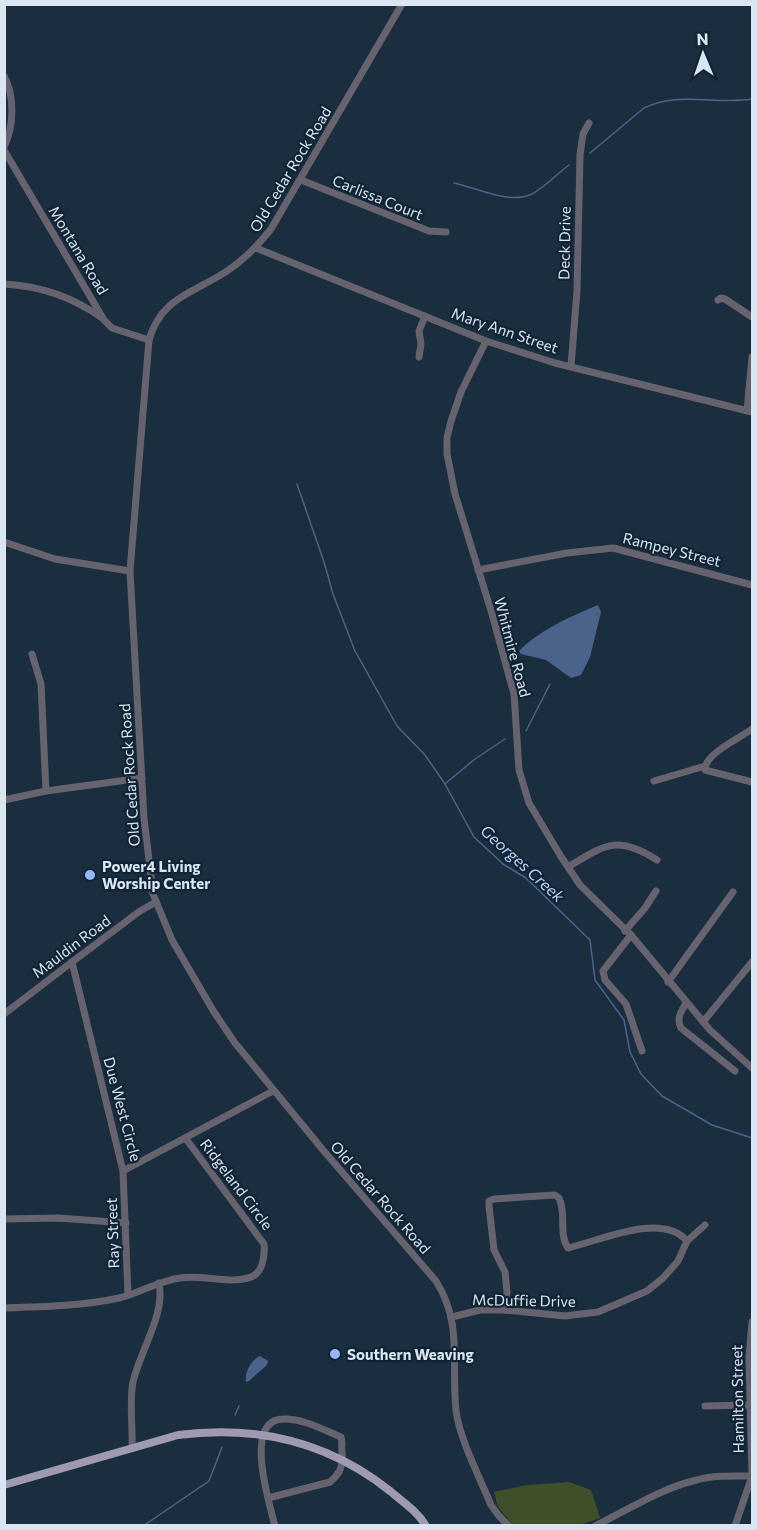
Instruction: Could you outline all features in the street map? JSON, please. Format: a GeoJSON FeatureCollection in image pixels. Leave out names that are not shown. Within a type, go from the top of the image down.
{"type":"FeatureCollection","features":[{"type":"Feature","properties":{"kind":"main road"},"geometry":{"type":"LineString","coordinates":[[4,1485],[178,1436],[232,1431],[262,1434],[297,1442],[343,1460],[379,1483],[413,1509],[426,1526]]}},
{"type":"Feature","properties":{"kind":"street","name":"Old Cedar Rock Road"},"geometry":{"type":"LineString","coordinates":[[402,4],[281,215],[256,248],[219,276],[166,308],[153,326],[149,340],[130,571],[148,868],[156,902],[172,940],[235,1043],[443,1292],[452,1317],[455,1341],[456,1411],[460,1428],[491,1505],[509,1526]]}},
{"type":"Feature","properties":{"kind":"street"},"geometry":{"type":"LineString","coordinates":[[4,76],[9,85],[11,97],[9,139],[4,148]]}},
{"type":"Feature","properties":{"kind":"street","name":"Deck Drive"},"geometry":{"type":"LineString","coordinates":[[571,366],[577,291],[580,155],[583,134],[589,123]]}},
{"type":"Feature","properties":{"kind":"street","name":"Montana Road"},"geometry":{"type":"LineString","coordinates":[[4,148],[104,320]]}},
{"type":"Feature","properties":{"kind":"street","name":"Carlissa Court"},"geometry":{"type":"LineString","coordinates":[[301,180],[429,231],[446,232]]}},
{"type":"Feature","properties":{"kind":"street","name":"Mary Ann Street"},"geometry":{"type":"LineString","coordinates":[[256,248],[486,341],[571,366],[750,412]]}},
{"type":"Feature","properties":{"kind":"street"},"geometry":{"type":"LineString","coordinates":[[4,284],[56,293],[79,304],[112,328],[149,340]]}},
{"type":"Feature","properties":{"kind":"street"},"geometry":{"type":"LineString","coordinates":[[718,300],[725,299],[753,317]]}},
{"type":"Feature","properties":{"kind":"street"},"geometry":{"type":"LineString","coordinates":[[419,357],[421,344],[419,330],[425,316]]}},
{"type":"Feature","properties":{"kind":"street","name":"Whitmire Road"},"geometry":{"type":"LineString","coordinates":[[486,341],[461,392],[450,421],[447,454],[453,485],[514,694],[516,749],[521,781],[529,803],[580,885],[628,933],[703,1022],[753,1068]]}},
{"type":"Feature","properties":{"kind":"street"},"geometry":{"type":"LineString","coordinates":[[750,412],[753,357]]}},
{"type":"Feature","properties":{"kind":"street"},"geometry":{"type":"LineString","coordinates":[[4,542],[55,559],[130,571]]}},
{"type":"Feature","properties":{"kind":"street","name":"Rampey Street"},"geometry":{"type":"LineString","coordinates":[[478,570],[557,554],[613,548],[753,585]]}},
{"type":"Feature","properties":{"kind":"street"},"geometry":{"type":"LineString","coordinates":[[32,654],[41,684],[46,791]]}},
{"type":"Feature","properties":{"kind":"street"},"geometry":{"type":"LineString","coordinates":[[753,729],[717,752],[705,766],[705,770],[753,782]]}},
{"type":"Feature","properties":{"kind":"street"},"geometry":{"type":"LineString","coordinates":[[654,781],[705,766]]}},
{"type":"Feature","properties":{"kind":"street"},"geometry":{"type":"LineString","coordinates":[[4,800],[46,791],[142,778]]}},
{"type":"Feature","properties":{"kind":"street"},"geometry":{"type":"LineString","coordinates":[[568,867],[608,845],[630,846],[642,850],[657,860]]}},
{"type":"Feature","properties":{"kind":"street"},"geometry":{"type":"LineString","coordinates":[[642,1051],[626,1004],[605,980],[603,971],[656,891]]}},
{"type":"Feature","properties":{"kind":"street"},"geometry":{"type":"LineString","coordinates":[[668,982],[733,891]]}},
{"type":"Feature","properties":{"kind":"street","name":"Mauldin Road"},"geometry":{"type":"LineString","coordinates":[[4,1014],[156,902]]}},
{"type":"Feature","properties":{"kind":"street","name":"Due West Circle"},"geometry":{"type":"LineString","coordinates":[[72,962],[123,1171],[273,1091]]}},
{"type":"Feature","properties":{"kind":"street"},"geometry":{"type":"LineString","coordinates":[[703,1022],[753,962]]}},
{"type":"Feature","properties":{"kind":"street"},"geometry":{"type":"LineString","coordinates":[[686,1003],[679,1015],[678,1022],[681,1028],[735,1071]]}},
{"type":"Feature","properties":{"kind":"street","name":"Ridgeland Circle"},"geometry":{"type":"LineString","coordinates":[[4,1308],[102,1301],[128,1295],[181,1277],[249,1278],[257,1274],[265,1254],[264,1244],[186,1139]]}},
{"type":"Feature","properties":{"kind":"street","name":"Ray Street"},"geometry":{"type":"LineString","coordinates":[[123,1171],[128,1295]]}},
{"type":"Feature","properties":{"kind":"street"},"geometry":{"type":"LineString","coordinates":[[505,1310],[507,1292],[505,1272],[494,1250],[489,1201],[555,1195],[559,1198],[563,1213],[563,1241],[568,1248],[623,1232],[651,1228],[668,1229],[681,1233],[687,1241]]}},
{"type":"Feature","properties":{"kind":"street"},"geometry":{"type":"LineString","coordinates":[[4,1219],[58,1218],[126,1223]]}},
{"type":"Feature","properties":{"kind":"street","name":"McDuffie Drive"},"geometry":{"type":"LineString","coordinates":[[452,1317],[480,1310],[565,1316],[598,1312],[646,1291],[663,1278],[678,1261],[687,1241],[705,1225]]}},
{"type":"Feature","properties":{"kind":"street"},"geometry":{"type":"LineString","coordinates":[[132,1448],[133,1386],[142,1352],[157,1314],[161,1291],[159,1283]]}},
{"type":"Feature","properties":{"kind":"street","name":"Hamilton Street"},"geometry":{"type":"LineString","coordinates":[[752,1476],[749,1357],[753,1322]]}},
{"type":"Feature","properties":{"kind":"street"},"geometry":{"type":"LineString","coordinates":[[705,1406],[750,1405]]}},
{"type":"Feature","properties":{"kind":"street"},"geometry":{"type":"LineString","coordinates":[[268,1498],[330,1482],[338,1476],[343,1460],[343,1441],[340,1437],[286,1418],[270,1423],[262,1434],[260,1447],[268,1498],[275,1526]]}},
{"type":"Feature","properties":{"kind":"street"},"geometry":{"type":"LineString","coordinates":[[595,1526],[669,1489],[696,1480],[715,1476],[752,1476],[735,1526]]}},
{"type":"Feature","properties":{"kind":"green space"},"geometry":{"type":"Polygon","coordinates":[[[569,1482],[591,1490],[600,1518],[580,1525],[513,1525],[498,1507],[494,1492],[527,1485],[569,1482]]]}},
{"type":"Feature","properties":{"kind":"water"},"geometry":{"type":"Polygon","coordinates":[[[598,605],[601,612],[590,657],[581,675],[571,678],[546,660],[521,654],[519,651],[546,630],[598,605]]]}},
{"type":"Feature","properties":{"kind":"water"},"geometry":{"type":"Polygon","coordinates":[[[260,1356],[268,1361],[267,1365],[246,1382],[249,1367],[260,1356]]]}},
{"type":"Feature","properties":{"kind":"waterway"},"geometry":{"type":"LineString","coordinates":[[590,153],[644,108],[657,103],[684,99],[725,101],[752,99]]}},
{"type":"Feature","properties":{"kind":"waterway"},"geometry":{"type":"LineString","coordinates":[[454,183],[504,197],[523,197],[537,191],[569,165]]}},
{"type":"Feature","properties":{"kind":"waterway","name":"Georges Creek"},"geometry":{"type":"LineString","coordinates":[[297,484],[333,594],[355,651],[397,726],[425,755],[445,784],[474,837],[503,864],[526,878],[590,940],[595,980],[624,1020],[630,1052],[641,1074],[662,1096],[712,1125],[752,1138]]}},
{"type":"Feature","properties":{"kind":"waterway"},"geometry":{"type":"LineString","coordinates":[[526,731],[550,684]]}},
{"type":"Feature","properties":{"kind":"waterway"},"geometry":{"type":"LineString","coordinates":[[446,783],[475,759],[505,739]]}},
{"type":"Feature","properties":{"kind":"waterway"},"geometry":{"type":"LineString","coordinates":[[235,1415],[239,1406]]}},
{"type":"Feature","properties":{"kind":"waterway"},"geometry":{"type":"LineString","coordinates":[[143,1526],[209,1481],[222,1447]]}},
{"type":"Feature","properties":{"kind":"place","name":"Power4 Living Worship Center"},"geometry":{"type":"Point","coordinates":[90,875]}},
{"type":"Feature","properties":{"kind":"place","name":"Southern Weaving"},"geometry":{"type":"Point","coordinates":[335,1354]}}]}
